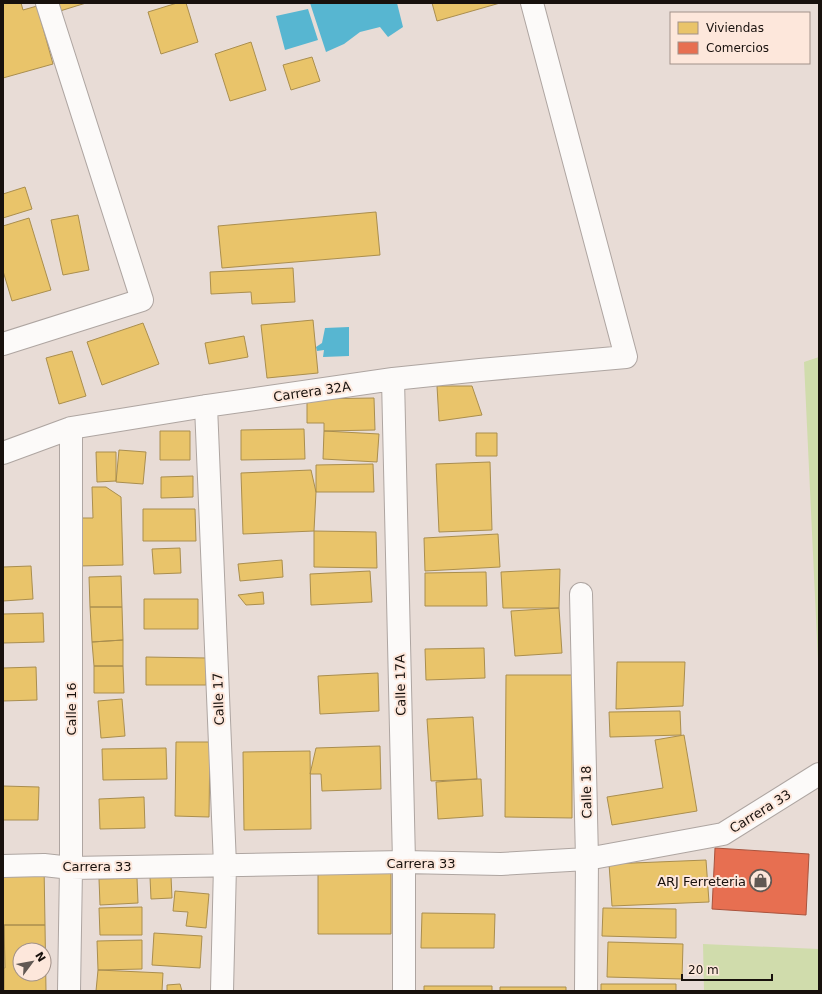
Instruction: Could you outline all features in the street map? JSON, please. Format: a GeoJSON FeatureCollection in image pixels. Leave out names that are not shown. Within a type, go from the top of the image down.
{"type":"FeatureCollection","features":[{"type":"Feature","properties":{"kind":"street"},"geometry":{"type":"LineString","coordinates":[[3,344],[142,300],[48,3]]}},
{"type":"Feature","properties":{"kind":"street","name":"Carrera 32A"},"geometry":{"type":"LineString","coordinates":[[3,453],[70,428],[206,406],[393,379],[626,357],[532,3]]}},
{"type":"Feature","properties":{"kind":"street","name":"Calle 17A"},"geometry":{"type":"LineString","coordinates":[[393,379],[404,862],[404,991]]}},
{"type":"Feature","properties":{"kind":"street","name":"Calle 17"},"geometry":{"type":"LineString","coordinates":[[206,406],[225,865],[222,991]]}},
{"type":"Feature","properties":{"kind":"street","name":"Calle 16"},"geometry":{"type":"LineString","coordinates":[[68,991],[71,868],[70,428]]}},
{"type":"Feature","properties":{"kind":"street","name":"Calle 18"},"geometry":{"type":"LineString","coordinates":[[582,594],[587,859],[586,991]]}},
{"type":"Feature","properties":{"kind":"street","name":"Carrera 33"},"geometry":{"type":"LineString","coordinates":[[3,866],[44,865],[71,868],[404,862],[501,864],[587,859],[723,834],[819,774]]}},
{"type":"Feature","properties":{"kind":"green space"},"geometry":{"type":"Polygon","coordinates":[[[819,357],[819,682],[804,362],[819,357]]]}},
{"type":"Feature","properties":{"kind":"green space"},"geometry":{"type":"Polygon","coordinates":[[[703,944],[819,949],[819,991],[704,991],[703,944]]]}},
{"type":"Feature","properties":{"kind":"water"},"geometry":{"type":"Polygon","coordinates":[[[310,3],[397,3],[403,27],[388,37],[380,27],[360,32],[344,44],[326,52],[310,3]]]}},
{"type":"Feature","properties":{"kind":"water"},"geometry":{"type":"Polygon","coordinates":[[[308,9],[318,40],[285,50],[276,16],[308,9]]]}},
{"type":"Feature","properties":{"kind":"water"},"geometry":{"type":"Polygon","coordinates":[[[349,327],[349,356],[323,357],[324,350],[317,351],[316,347],[322,343],[325,328],[349,327]]]}},
{"type":"Feature","properties":{"kind":"building: Viviendas"},"geometry":{"type":"Polygon","coordinates":[[[3,3],[21,3],[23,10],[37,6],[53,64],[3,78],[3,3]]]}},
{"type":"Feature","properties":{"kind":"building: Viviendas"},"geometry":{"type":"Polygon","coordinates":[[[58,3],[86,3],[60,11],[58,3]]]}},
{"type":"Feature","properties":{"kind":"building: Viviendas"},"geometry":{"type":"Polygon","coordinates":[[[177,3],[186,3],[198,42],[161,54],[148,12],[177,3]]]}},
{"type":"Feature","properties":{"kind":"building: Viviendas"},"geometry":{"type":"Polygon","coordinates":[[[432,3],[500,3],[437,21],[432,3]]]}},
{"type":"Feature","properties":{"kind":"building: Viviendas"},"geometry":{"type":"Polygon","coordinates":[[[251,42],[266,90],[230,101],[215,54],[251,42]]]}},
{"type":"Feature","properties":{"kind":"building: Viviendas"},"geometry":{"type":"Polygon","coordinates":[[[312,57],[320,81],[291,90],[283,65],[312,57]]]}},
{"type":"Feature","properties":{"kind":"building: Viviendas"},"geometry":{"type":"Polygon","coordinates":[[[25,187],[32,209],[3,218],[3,194],[25,187]]]}},
{"type":"Feature","properties":{"kind":"building: Viviendas"},"geometry":{"type":"Polygon","coordinates":[[[376,212],[380,255],[222,268],[218,226],[376,212]]]}},
{"type":"Feature","properties":{"kind":"building: Viviendas"},"geometry":{"type":"Polygon","coordinates":[[[78,215],[89,270],[63,275],[51,220],[78,215]]]}},
{"type":"Feature","properties":{"kind":"building: Viviendas"},"geometry":{"type":"Polygon","coordinates":[[[29,218],[51,290],[12,301],[3,271],[3,226],[29,218]]]}},
{"type":"Feature","properties":{"kind":"building: Viviendas"},"geometry":{"type":"Polygon","coordinates":[[[293,268],[295,302],[252,304],[251,292],[211,294],[210,272],[293,268]]]}},
{"type":"Feature","properties":{"kind":"building: Viviendas"},"geometry":{"type":"Polygon","coordinates":[[[313,320],[318,373],[267,378],[261,325],[313,320]]]}},
{"type":"Feature","properties":{"kind":"building: Viviendas"},"geometry":{"type":"Polygon","coordinates":[[[143,323],[159,364],[102,385],[87,342],[143,323]]]}},
{"type":"Feature","properties":{"kind":"building: Viviendas"},"geometry":{"type":"Polygon","coordinates":[[[244,336],[248,357],[209,364],[205,343],[244,336]]]}},
{"type":"Feature","properties":{"kind":"building: Viviendas"},"geometry":{"type":"Polygon","coordinates":[[[72,351],[86,396],[59,404],[46,358],[72,351]]]}},
{"type":"Feature","properties":{"kind":"building: Viviendas"},"geometry":{"type":"Polygon","coordinates":[[[437,386],[472,386],[482,415],[439,421],[437,386]]]}},
{"type":"Feature","properties":{"kind":"building: Viviendas"},"geometry":{"type":"Polygon","coordinates":[[[374,398],[375,430],[324,431],[324,423],[307,423],[307,399],[374,398]]]}},
{"type":"Feature","properties":{"kind":"building: Viviendas"},"geometry":{"type":"Polygon","coordinates":[[[304,429],[305,459],[241,460],[241,430],[304,429]]]}},
{"type":"Feature","properties":{"kind":"building: Viviendas"},"geometry":{"type":"Polygon","coordinates":[[[160,431],[190,431],[190,460],[160,460],[160,431]]]}},
{"type":"Feature","properties":{"kind":"building: Viviendas"},"geometry":{"type":"Polygon","coordinates":[[[324,431],[379,434],[377,462],[323,459],[324,431]]]}},
{"type":"Feature","properties":{"kind":"building: Viviendas"},"geometry":{"type":"Polygon","coordinates":[[[476,433],[497,433],[497,456],[476,456],[476,433]]]}},
{"type":"Feature","properties":{"kind":"building: Viviendas"},"geometry":{"type":"Polygon","coordinates":[[[119,450],[146,452],[143,484],[116,482],[119,450]]]}},
{"type":"Feature","properties":{"kind":"building: Viviendas"},"geometry":{"type":"Polygon","coordinates":[[[96,452],[116,452],[116,481],[97,482],[96,452]]]}},
{"type":"Feature","properties":{"kind":"building: Viviendas"},"geometry":{"type":"Polygon","coordinates":[[[490,462],[492,530],[439,532],[436,464],[490,462]]]}},
{"type":"Feature","properties":{"kind":"building: Viviendas"},"geometry":{"type":"Polygon","coordinates":[[[373,464],[374,492],[316,492],[316,465],[373,464]]]}},
{"type":"Feature","properties":{"kind":"building: Viviendas"},"geometry":{"type":"Polygon","coordinates":[[[311,470],[316,492],[314,531],[243,534],[241,473],[311,470]]]}},
{"type":"Feature","properties":{"kind":"building: Viviendas"},"geometry":{"type":"Polygon","coordinates":[[[193,476],[193,497],[161,498],[161,477],[193,476]]]}},
{"type":"Feature","properties":{"kind":"building: Viviendas"},"geometry":{"type":"Polygon","coordinates":[[[92,487],[106,487],[121,497],[123,565],[79,566],[78,518],[93,518],[92,487]]]}},
{"type":"Feature","properties":{"kind":"building: Viviendas"},"geometry":{"type":"Polygon","coordinates":[[[143,509],[195,509],[196,541],[143,541],[143,509]]]}},
{"type":"Feature","properties":{"kind":"building: Viviendas"},"geometry":{"type":"Polygon","coordinates":[[[314,531],[376,532],[377,568],[314,567],[314,531]]]}},
{"type":"Feature","properties":{"kind":"building: Viviendas"},"geometry":{"type":"Polygon","coordinates":[[[498,534],[500,567],[425,571],[424,538],[498,534]]]}},
{"type":"Feature","properties":{"kind":"building: Viviendas"},"geometry":{"type":"Polygon","coordinates":[[[180,548],[181,573],[154,574],[152,549],[180,548]]]}},
{"type":"Feature","properties":{"kind":"building: Viviendas"},"geometry":{"type":"Polygon","coordinates":[[[282,560],[283,577],[240,581],[238,564],[282,560]]]}},
{"type":"Feature","properties":{"kind":"building: Viviendas"},"geometry":{"type":"Polygon","coordinates":[[[31,566],[33,599],[3,601],[3,567],[31,566]]]}},
{"type":"Feature","properties":{"kind":"building: Viviendas"},"geometry":{"type":"Polygon","coordinates":[[[560,569],[559,608],[503,608],[501,572],[560,569]]]}},
{"type":"Feature","properties":{"kind":"building: Viviendas"},"geometry":{"type":"Polygon","coordinates":[[[370,571],[372,602],[311,605],[310,574],[370,571]]]}},
{"type":"Feature","properties":{"kind":"building: Viviendas"},"geometry":{"type":"Polygon","coordinates":[[[486,572],[487,606],[425,606],[425,573],[486,572]]]}},
{"type":"Feature","properties":{"kind":"building: Viviendas"},"geometry":{"type":"Polygon","coordinates":[[[121,576],[122,607],[90,607],[89,577],[121,576]]]}},
{"type":"Feature","properties":{"kind":"building: Viviendas"},"geometry":{"type":"Polygon","coordinates":[[[263,592],[264,604],[246,605],[238,595],[263,592]]]}},
{"type":"Feature","properties":{"kind":"building: Viviendas"},"geometry":{"type":"Polygon","coordinates":[[[144,599],[198,599],[198,629],[144,629],[144,599]]]}},
{"type":"Feature","properties":{"kind":"building: Viviendas"},"geometry":{"type":"Polygon","coordinates":[[[90,607],[122,607],[123,640],[92,642],[90,607]]]}},
{"type":"Feature","properties":{"kind":"building: Viviendas"},"geometry":{"type":"Polygon","coordinates":[[[559,608],[562,653],[515,656],[511,611],[559,608]]]}},
{"type":"Feature","properties":{"kind":"building: Viviendas"},"geometry":{"type":"Polygon","coordinates":[[[43,613],[44,642],[3,643],[3,614],[43,613]]]}},
{"type":"Feature","properties":{"kind":"building: Viviendas"},"geometry":{"type":"Polygon","coordinates":[[[123,640],[123,666],[94,666],[92,642],[123,640]]]}},
{"type":"Feature","properties":{"kind":"building: Viviendas"},"geometry":{"type":"Polygon","coordinates":[[[484,648],[485,678],[426,680],[425,649],[484,648]]]}},
{"type":"Feature","properties":{"kind":"building: Viviendas"},"geometry":{"type":"Polygon","coordinates":[[[146,657],[207,658],[206,685],[146,685],[146,657]]]}},
{"type":"Feature","properties":{"kind":"building: Viviendas"},"geometry":{"type":"Polygon","coordinates":[[[617,662],[685,662],[683,706],[616,709],[617,662]]]}},
{"type":"Feature","properties":{"kind":"building: Viviendas"},"geometry":{"type":"Polygon","coordinates":[[[94,666],[123,666],[124,693],[94,693],[94,666]]]}},
{"type":"Feature","properties":{"kind":"building: Viviendas"},"geometry":{"type":"Polygon","coordinates":[[[36,667],[37,700],[3,701],[3,668],[36,667]]]}},
{"type":"Feature","properties":{"kind":"building: Viviendas"},"geometry":{"type":"Polygon","coordinates":[[[378,673],[379,711],[320,714],[318,676],[378,673]]]}},
{"type":"Feature","properties":{"kind":"building: Viviendas"},"geometry":{"type":"Polygon","coordinates":[[[506,675],[572,675],[572,818],[505,817],[506,675]]]}},
{"type":"Feature","properties":{"kind":"building: Viviendas"},"geometry":{"type":"Polygon","coordinates":[[[122,699],[125,736],[101,738],[98,701],[122,699]]]}},
{"type":"Feature","properties":{"kind":"building: Viviendas"},"geometry":{"type":"Polygon","coordinates":[[[680,711],[681,735],[610,737],[609,712],[680,711]]]}},
{"type":"Feature","properties":{"kind":"building: Viviendas"},"geometry":{"type":"Polygon","coordinates":[[[473,717],[477,779],[431,781],[427,719],[473,717]]]}},
{"type":"Feature","properties":{"kind":"building: Viviendas"},"geometry":{"type":"Polygon","coordinates":[[[684,735],[697,811],[612,825],[607,797],[663,788],[655,740],[684,735]]]}},
{"type":"Feature","properties":{"kind":"building: Viviendas"},"geometry":{"type":"Polygon","coordinates":[[[176,742],[210,742],[209,817],[175,816],[176,742]]]}},
{"type":"Feature","properties":{"kind":"building: Viviendas"},"geometry":{"type":"Polygon","coordinates":[[[380,746],[381,789],[322,791],[321,774],[310,774],[316,748],[380,746]]]}},
{"type":"Feature","properties":{"kind":"building: Viviendas"},"geometry":{"type":"Polygon","coordinates":[[[166,748],[167,779],[103,780],[102,749],[166,748]]]}},
{"type":"Feature","properties":{"kind":"building: Viviendas"},"geometry":{"type":"Polygon","coordinates":[[[310,751],[311,829],[244,830],[243,752],[310,751]]]}},
{"type":"Feature","properties":{"kind":"building: Viviendas"},"geometry":{"type":"Polygon","coordinates":[[[481,779],[483,816],[438,819],[436,782],[481,779]]]}},
{"type":"Feature","properties":{"kind":"building: Viviendas"},"geometry":{"type":"Polygon","coordinates":[[[3,786],[39,787],[38,820],[3,820],[3,786]]]}},
{"type":"Feature","properties":{"kind":"building: Viviendas"},"geometry":{"type":"Polygon","coordinates":[[[144,797],[145,828],[100,829],[99,799],[144,797]]]}},
{"type":"Feature","properties":{"kind":"building: Viviendas"},"geometry":{"type":"Polygon","coordinates":[[[706,860],[709,902],[612,906],[609,864],[706,860]]]}},
{"type":"Feature","properties":{"kind":"building: Viviendas"},"geometry":{"type":"Polygon","coordinates":[[[44,865],[45,925],[4,925],[5,968],[3,968],[3,866],[44,865]]]}},
{"type":"Feature","properties":{"kind":"building: Viviendas"},"geometry":{"type":"Polygon","coordinates":[[[318,868],[391,868],[391,934],[318,934],[318,868]]]}},
{"type":"Feature","properties":{"kind":"building: Viviendas"},"geometry":{"type":"Polygon","coordinates":[[[171,876],[172,898],[151,899],[150,877],[171,876]]]}},
{"type":"Feature","properties":{"kind":"building: Viviendas"},"geometry":{"type":"Polygon","coordinates":[[[137,878],[138,903],[100,905],[99,879],[137,878]]]}},
{"type":"Feature","properties":{"kind":"building: Viviendas"},"geometry":{"type":"Polygon","coordinates":[[[175,891],[209,894],[206,928],[186,926],[188,912],[173,911],[175,891]]]}},
{"type":"Feature","properties":{"kind":"building: Viviendas"},"geometry":{"type":"Polygon","coordinates":[[[142,907],[142,935],[100,935],[99,908],[142,907]]]}},
{"type":"Feature","properties":{"kind":"building: Viviendas"},"geometry":{"type":"Polygon","coordinates":[[[603,908],[676,909],[676,938],[602,936],[603,908]]]}},
{"type":"Feature","properties":{"kind":"building: Viviendas"},"geometry":{"type":"Polygon","coordinates":[[[422,913],[495,914],[494,948],[421,948],[422,913]]]}},
{"type":"Feature","properties":{"kind":"building: Viviendas"},"geometry":{"type":"Polygon","coordinates":[[[4,925],[45,925],[45,942],[12,942],[12,982],[46,982],[46,991],[4,991],[4,925]]]}},
{"type":"Feature","properties":{"kind":"building: Viviendas"},"geometry":{"type":"Polygon","coordinates":[[[154,933],[202,936],[200,968],[152,965],[154,933]]]}},
{"type":"Feature","properties":{"kind":"building: Viviendas"},"geometry":{"type":"Polygon","coordinates":[[[142,940],[142,969],[98,970],[97,941],[142,940]]]}},
{"type":"Feature","properties":{"kind":"building: Viviendas"},"geometry":{"type":"Polygon","coordinates":[[[608,942],[683,944],[682,979],[607,977],[608,942]]]}},
{"type":"Feature","properties":{"kind":"building: Viviendas"},"geometry":{"type":"Polygon","coordinates":[[[98,970],[163,973],[162,991],[96,991],[98,970]]]}},
{"type":"Feature","properties":{"kind":"building: Viviendas"},"geometry":{"type":"Polygon","coordinates":[[[180,984],[182,991],[167,991],[167,985],[180,984]]]}},
{"type":"Feature","properties":{"kind":"building: Viviendas"},"geometry":{"type":"Polygon","coordinates":[[[601,984],[676,984],[676,991],[601,991],[601,984]]]}},
{"type":"Feature","properties":{"kind":"building: Viviendas"},"geometry":{"type":"Polygon","coordinates":[[[424,986],[492,986],[492,991],[424,991],[424,986]]]}},
{"type":"Feature","properties":{"kind":"building: Viviendas"},"geometry":{"type":"Polygon","coordinates":[[[500,987],[566,987],[566,991],[500,991],[500,987]]]}},
{"type":"Feature","properties":{"kind":"building: Comercios","name":"ARJ Ferreteria"},"geometry":{"type":"Polygon","coordinates":[[[715,848],[809,854],[806,915],[712,909],[715,848]]]}},
{"type":"Feature","properties":{"kind":"place","name":"ARJ Ferreteria"},"geometry":{"type":"Point","coordinates":[761,881]}}]}
